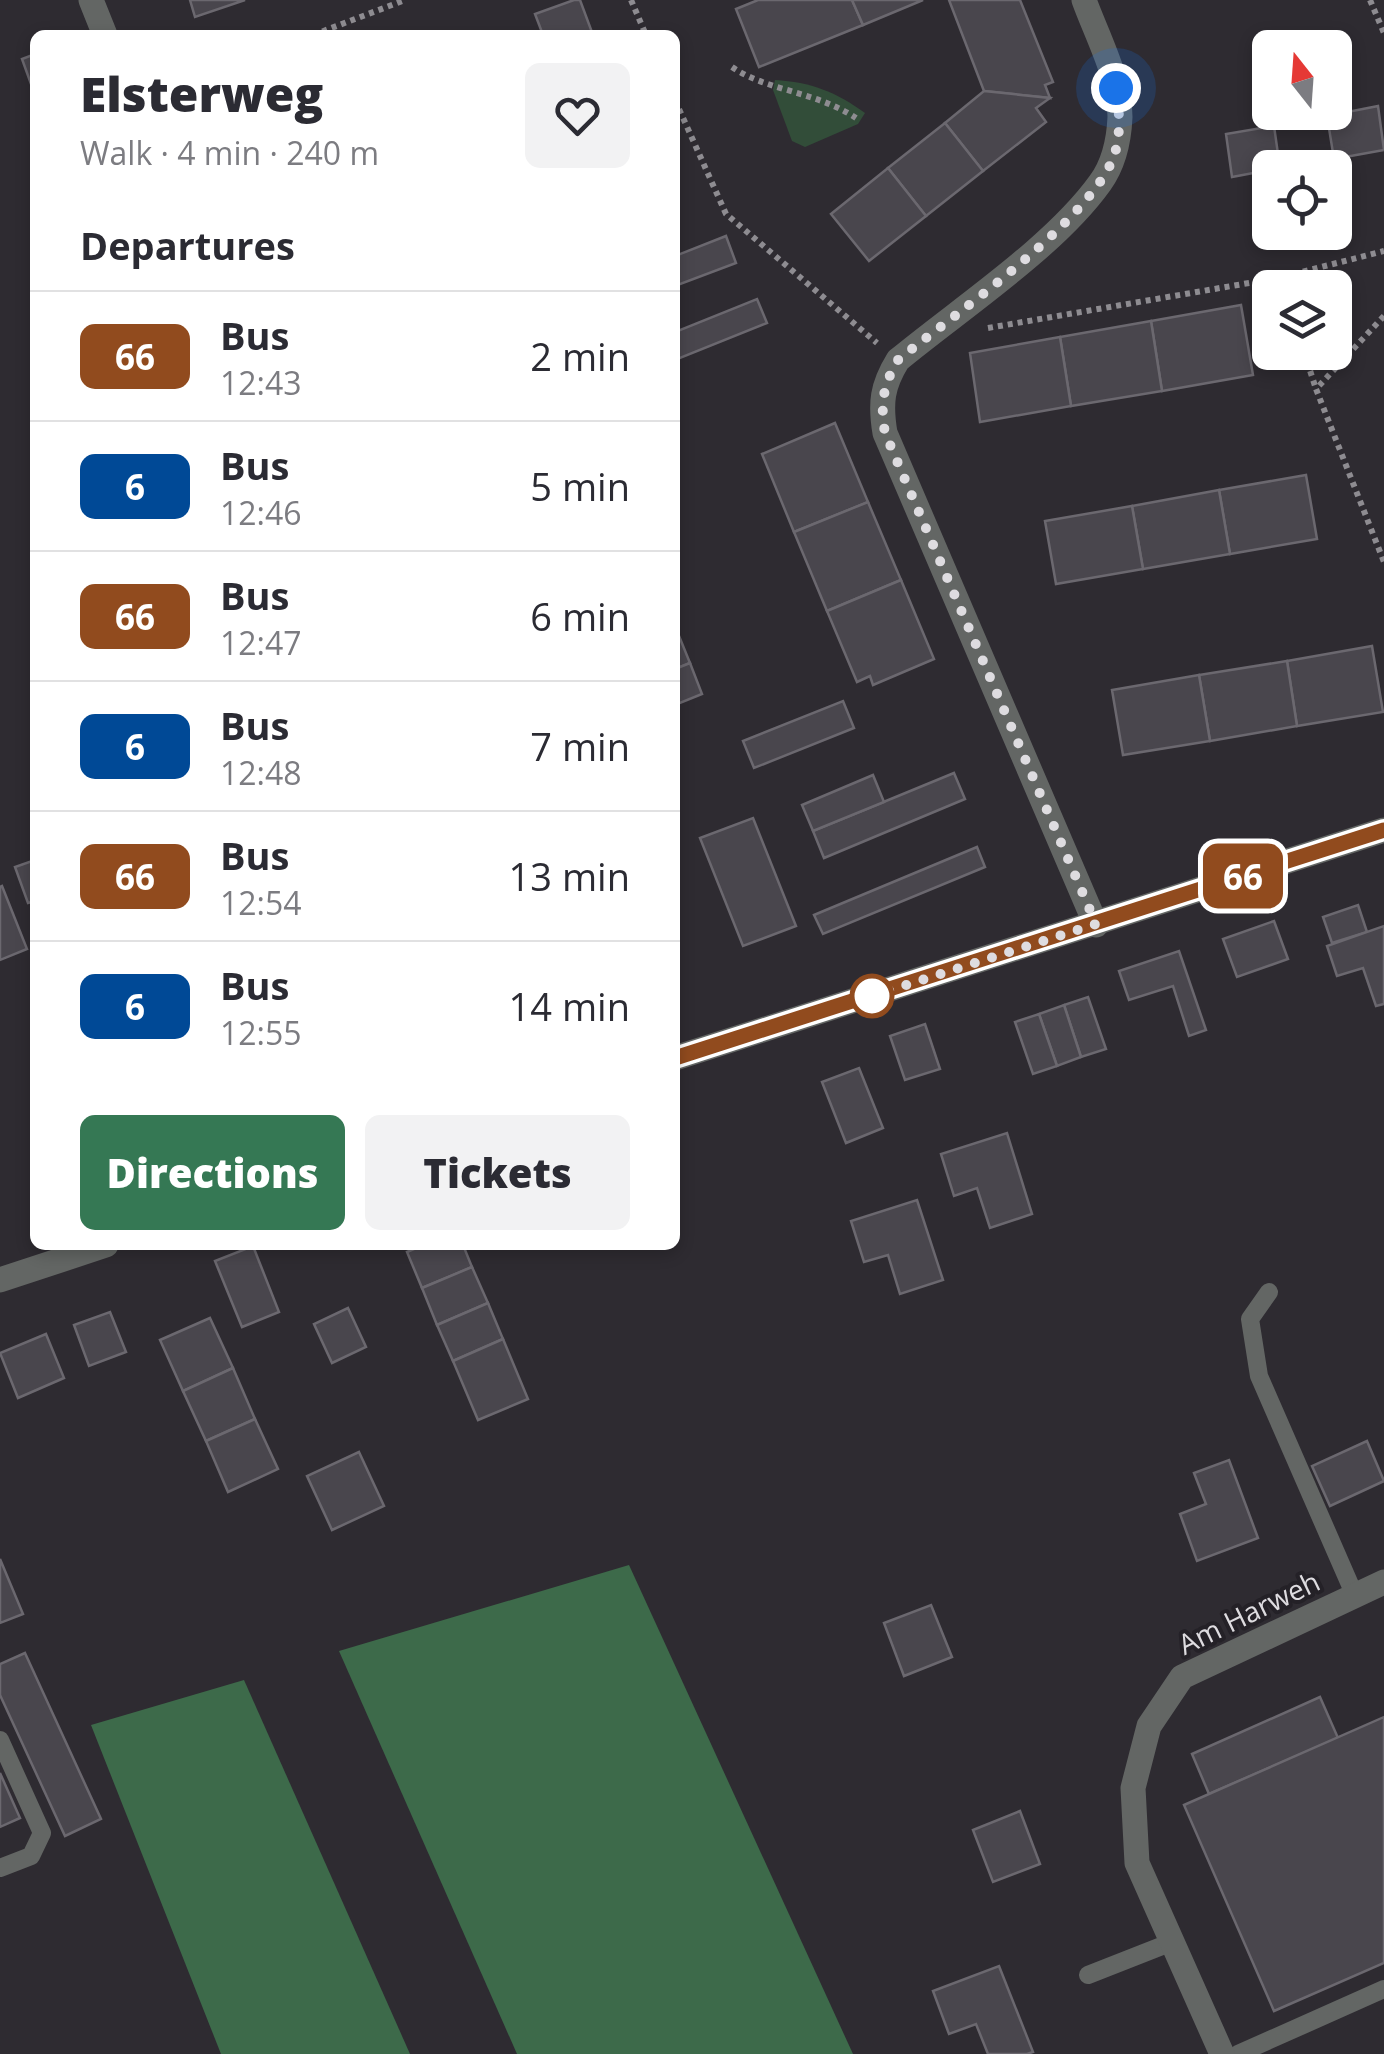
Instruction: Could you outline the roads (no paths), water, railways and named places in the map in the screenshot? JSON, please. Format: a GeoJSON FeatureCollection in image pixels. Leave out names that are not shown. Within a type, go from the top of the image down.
{"type":"FeatureCollection","features":[{"type":"Feature","properties":{"kind":"street"},"geometry":{"type":"LineString","coordinates":[[91,0],[103,30]]}},
{"type":"Feature","properties":{"kind":"street"},"geometry":{"type":"LineString","coordinates":[[1084,0],[1116,88],[1120,116],[1112,159],[1103,180],[1071,218],[898,360],[886,380],[880,406],[885,433],[1096,924]]}},
{"type":"Feature","properties":{"kind":"street"},"geometry":{"type":"LineString","coordinates":[[680,1056],[1384,830]]}},
{"type":"Feature","properties":{"kind":"street"},"geometry":{"type":"LineString","coordinates":[[0,1280],[91,1250]]}},
{"type":"Feature","properties":{"kind":"street","name":"Am Harweh"},"geometry":{"type":"LineString","coordinates":[[1222,2054],[1137,1863],[1133,1788],[1149,1726],[1182,1677],[1384,1582]]}},
{"type":"Feature","properties":{"kind":"lane"},"geometry":{"type":"LineString","coordinates":[[1269,1292],[1250,1319],[1259,1376],[1354,1596]]}},
{"type":"Feature","properties":{"kind":"lane"},"geometry":{"type":"LineString","coordinates":[[0,1740],[42,1833],[31,1856],[0,1868]]}},
{"type":"Feature","properties":{"kind":"lane"},"geometry":{"type":"LineString","coordinates":[[1088,1975],[1172,1942]]}},
{"type":"Feature","properties":{"kind":"lane"},"geometry":{"type":"LineString","coordinates":[[1238,2054],[1384,1989]]}}]}
